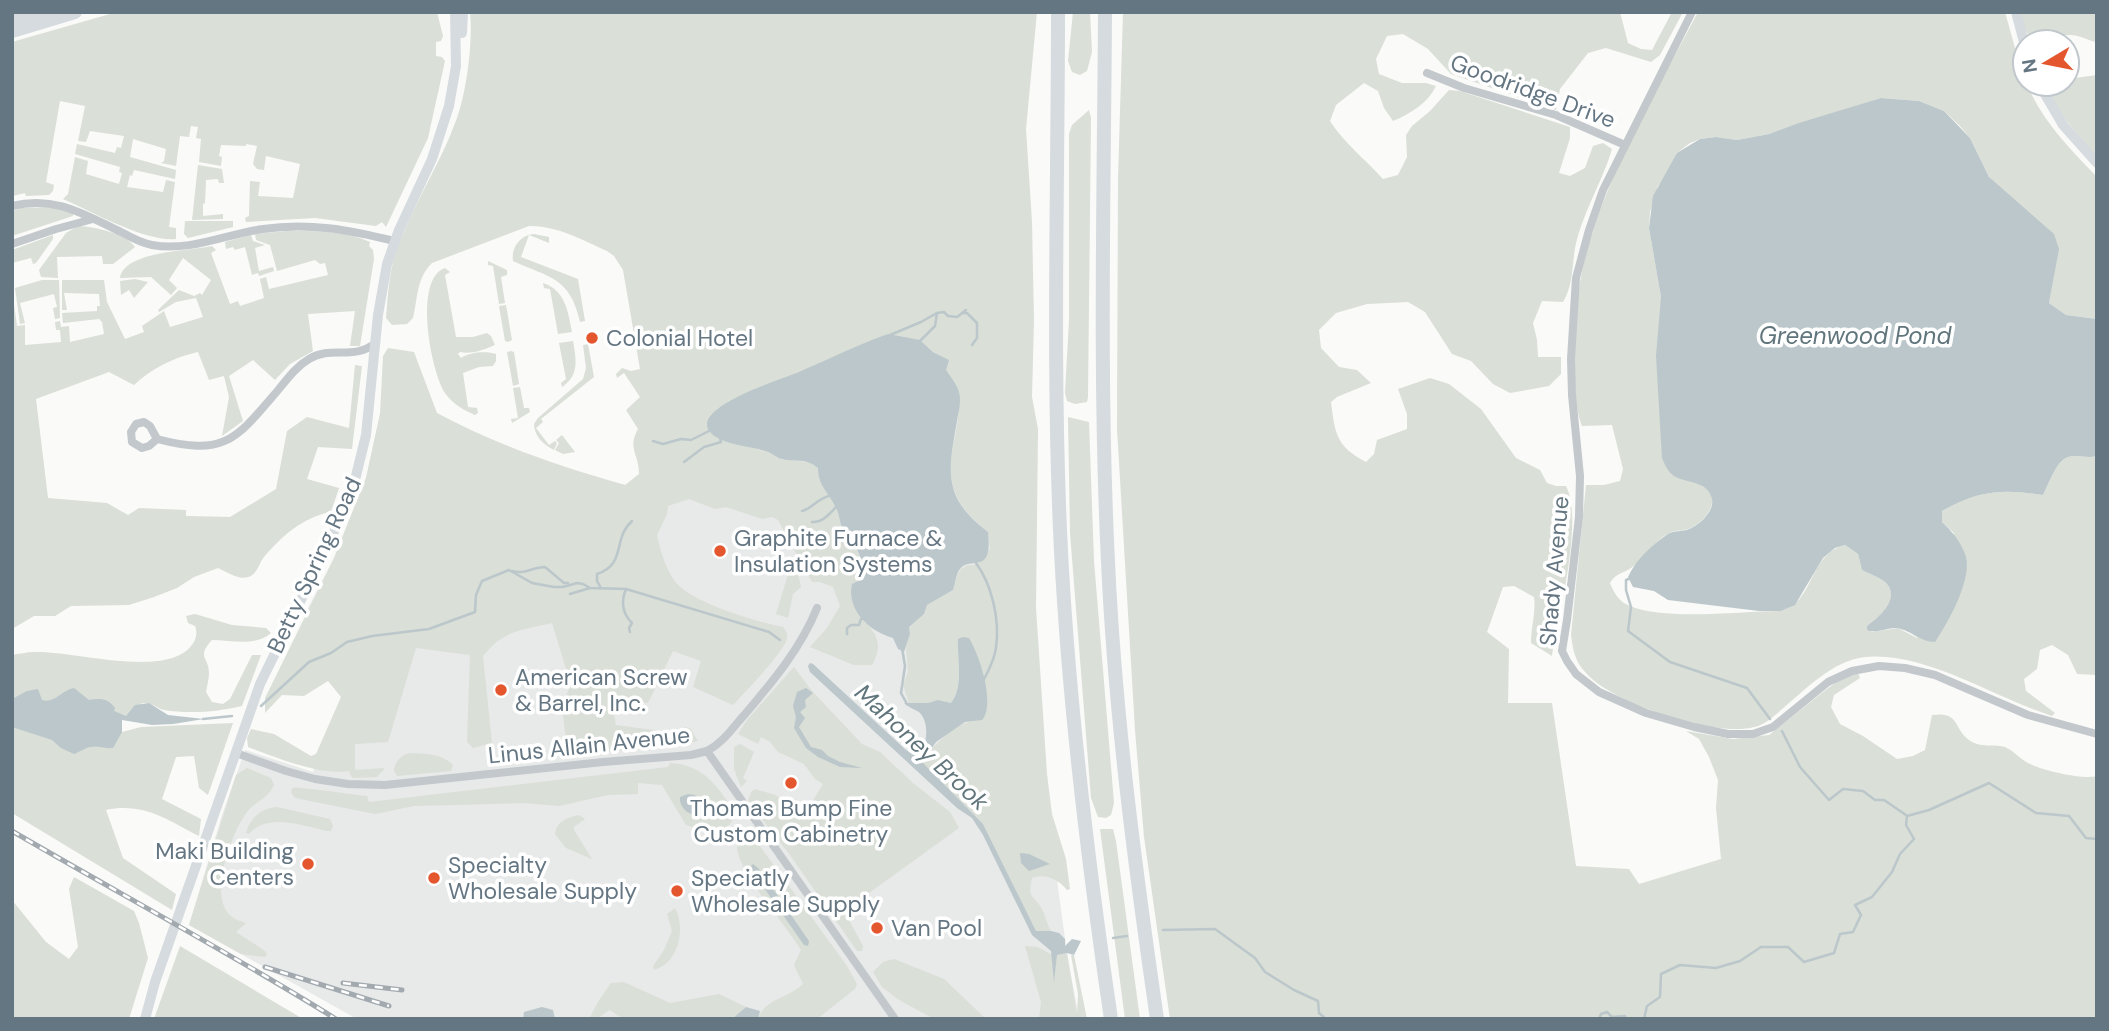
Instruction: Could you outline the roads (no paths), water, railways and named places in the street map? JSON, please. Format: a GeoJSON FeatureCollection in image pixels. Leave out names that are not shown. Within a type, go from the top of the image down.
{"type":"FeatureCollection","features":[{"type":"Feature","properties":{"kind":"highway"},"geometry":{"type":"LineString","coordinates":[[14,24],[75,12]]}},
{"type":"Feature","properties":{"kind":"highway"},"geometry":{"type":"LineString","coordinates":[[1058,12],[1057,407],[1063,596],[1079,788],[1111,1019]]}},
{"type":"Feature","properties":{"kind":"highway"},"geometry":{"type":"LineString","coordinates":[[1105,12],[1104,424],[1108,564],[1123,762],[1157,1019]]}},
{"type":"Feature","properties":{"kind":"street","name":"Betty Spring Road"},"geometry":{"type":"LineString","coordinates":[[455,12],[456,63]]}},
{"type":"Feature","properties":{"kind":"street","name":"Betty Spring Road"},"geometry":{"type":"LineString","coordinates":[[145,1019],[166,951],[260,684],[333,534],[354,484],[366,435],[383,283],[394,241],[439,143],[449,106],[463,12]]}},
{"type":"Feature","properties":{"kind":"street","name":"Shady Avenue"},"geometry":{"type":"LineString","coordinates":[[1692,12],[1603,190],[1576,278],[1572,386],[1580,476],[1579,517],[1562,651],[1576,674],[1599,692],[1646,713],[1728,734],[1753,734],[1773,727],[1828,682],[1852,671],[1879,666],[1905,668],[1935,675],[2028,715],[2097,734]]}},
{"type":"Feature","properties":{"kind":"street","name":"Goodridge Drive"},"geometry":{"type":"LineString","coordinates":[[1427,73],[1464,88],[1556,116],[1625,145]]}},
{"type":"Feature","properties":{"kind":"street"},"geometry":{"type":"LineString","coordinates":[[2047,98],[2063,125],[2097,163]]}},
{"type":"Feature","properties":{"kind":"street"},"geometry":{"type":"LineString","coordinates":[[12,206],[38,202],[57,203],[141,241],[163,246],[200,243],[253,230],[299,226],[334,227],[394,241]]}},
{"type":"Feature","properties":{"kind":"street"},"geometry":{"type":"LineString","coordinates":[[12,244],[93,219]]}},
{"type":"Feature","properties":{"kind":"street"},"geometry":{"type":"LineString","coordinates":[[157,439],[199,447],[232,439],[306,361],[325,354],[364,351],[376,342]]}},
{"type":"Feature","properties":{"kind":"street"},"geometry":{"type":"LineString","coordinates":[[706,751],[726,737],[791,656],[806,634],[817,608]]}},
{"type":"Feature","properties":{"kind":"street","name":"Linus Allain Avenue"},"geometry":{"type":"LineString","coordinates":[[236,753],[277,769],[315,779],[348,784],[385,785],[691,755],[706,751],[895,1019]]}},
{"type":"Feature","properties":{"kind":"water","name":"Greenwood Pond"},"geometry":{"type":"Polygon","coordinates":[[[1881,98],[1919,101],[1944,111],[1970,138],[1989,177],[2054,234],[2059,249],[2049,303],[2066,315],[2097,319],[2097,456],[2071,456],[2064,459],[2056,468],[2043,495],[1991,493],[1968,499],[1942,511],[1942,522],[1961,545],[1967,564],[1958,600],[1935,642],[1896,628],[1867,630],[1867,626],[1886,608],[1891,596],[1890,590],[1882,580],[1862,570],[1858,554],[1845,545],[1835,548],[1823,558],[1795,605],[1781,611],[1759,611],[1668,600],[1654,591],[1633,587],[1628,577],[1645,553],[1668,534],[1698,524],[1712,506],[1711,496],[1705,488],[1672,474],[1662,458],[1656,356],[1661,297],[1649,228],[1653,196],[1677,153],[1700,139],[1716,137],[1737,140],[1769,134],[1881,98]]]}},
{"type":"Feature","properties":{"kind":"water"},"geometry":{"type":"Polygon","coordinates":[[[888,334],[920,340],[933,352],[949,360],[946,370],[958,389],[960,401],[952,455],[952,482],[962,507],[988,532],[989,546],[984,560],[964,565],[953,590],[927,605],[924,614],[909,627],[910,634],[904,652],[898,649],[893,638],[876,631],[856,611],[851,594],[852,584],[860,580],[860,556],[842,527],[837,510],[822,485],[818,468],[805,461],[782,459],[762,450],[722,440],[707,427],[710,417],[737,397],[888,334]]]}},
{"type":"Feature","properties":{"kind":"water"},"geometry":{"type":"Polygon","coordinates":[[[969,638],[981,667],[987,691],[986,713],[982,720],[965,722],[936,742],[922,762],[983,824],[1036,931],[1059,933],[1065,939],[1065,946],[1072,939],[1081,941],[1074,955],[1057,955],[1054,982],[1051,951],[1032,935],[972,818],[957,808],[810,672],[808,666],[813,664],[906,750],[919,758],[925,742],[925,722],[919,712],[904,703],[928,703],[938,700],[951,703],[959,681],[958,639],[969,638]]]}},
{"type":"Feature","properties":{"kind":"water"},"geometry":{"type":"Polygon","coordinates":[[[74,688],[89,700],[107,701],[115,708],[114,711],[126,716],[135,705],[149,703],[168,715],[204,719],[152,725],[122,720],[122,732],[113,748],[86,748],[74,754],[52,740],[12,727],[12,699],[38,689],[42,700],[46,701],[74,688]]]}},
{"type":"Feature","properties":{"kind":"water"},"geometry":{"type":"Polygon","coordinates":[[[806,688],[813,693],[805,700],[806,707],[800,712],[805,718],[799,727],[811,747],[822,750],[840,762],[862,768],[840,767],[806,748],[794,728],[796,717],[793,706],[797,692],[806,688]]]}},
{"type":"Feature","properties":{"kind":"water"},"geometry":{"type":"Polygon","coordinates":[[[695,795],[701,802],[701,811],[697,815],[687,812],[681,804],[680,797],[695,795]]]}},
{"type":"Feature","properties":{"kind":"water"},"geometry":{"type":"Polygon","coordinates":[[[1020,853],[1029,854],[1050,864],[1029,871],[1021,863],[1020,853]]]}},
{"type":"Feature","properties":{"kind":"water"},"geometry":{"type":"Polygon","coordinates":[[[753,864],[809,941],[808,946],[804,945],[753,872],[753,864]]]}},
{"type":"Feature","properties":{"kind":"water"},"geometry":{"type":"Polygon","coordinates":[[[542,1007],[553,1010],[555,1019],[523,1019],[524,1012],[542,1007]]]}},
{"type":"Feature","properties":{"kind":"water"},"geometry":{"type":"Polygon","coordinates":[[[746,1007],[760,1011],[758,1019],[732,1019],[746,1007]]]}},
{"type":"Feature","properties":{"kind":"waterway"},"geometry":{"type":"LineString","coordinates":[[919,342],[935,326],[937,313],[944,312],[948,316],[957,317],[966,310]]}},
{"type":"Feature","properties":{"kind":"waterway"},"geometry":{"type":"LineString","coordinates":[[890,335],[937,313]]}},
{"type":"Feature","properties":{"kind":"waterway"},"geometry":{"type":"LineString","coordinates":[[963,313],[967,313],[977,323],[977,338],[972,345]]}},
{"type":"Feature","properties":{"kind":"waterway"},"geometry":{"type":"LineString","coordinates":[[653,441],[663,444],[681,439],[691,440],[711,430]]}},
{"type":"Feature","properties":{"kind":"waterway"},"geometry":{"type":"LineString","coordinates":[[684,462],[704,447],[721,442],[720,437]]}},
{"type":"Feature","properties":{"kind":"waterway"},"geometry":{"type":"LineString","coordinates":[[802,511],[832,495]]}},
{"type":"Feature","properties":{"kind":"waterway"},"geometry":{"type":"LineString","coordinates":[[812,522],[823,519],[837,506]]}},
{"type":"Feature","properties":{"kind":"waterway"},"geometry":{"type":"LineString","coordinates":[[601,588],[597,574],[606,570],[616,558],[622,535],[632,521]]}},
{"type":"Feature","properties":{"kind":"waterway"},"geometry":{"type":"LineString","coordinates":[[976,563],[990,592],[997,626],[994,656],[982,683]]}},
{"type":"Feature","properties":{"kind":"waterway"},"geometry":{"type":"LineString","coordinates":[[512,571],[545,567],[564,583],[568,583]]}},
{"type":"Feature","properties":{"kind":"waterway","name":"Mahoney Brook"},"geometry":{"type":"LineString","coordinates":[[261,706],[309,662],[331,653],[347,642],[429,629],[475,612],[476,595],[482,581],[509,570],[532,583],[554,587],[577,583],[590,588],[626,589],[769,632],[780,640]]}},
{"type":"Feature","properties":{"kind":"waterway"},"geometry":{"type":"LineString","coordinates":[[1631,578],[1626,580],[1631,607],[1628,631],[1670,662],[1747,688],[1770,719]]}},
{"type":"Feature","properties":{"kind":"waterway"},"geometry":{"type":"LineString","coordinates":[[570,594],[590,588]]}},
{"type":"Feature","properties":{"kind":"waterway"},"geometry":{"type":"LineString","coordinates":[[626,589],[623,607],[632,623],[630,632]]}},
{"type":"Feature","properties":{"kind":"waterway"},"geometry":{"type":"LineString","coordinates":[[847,634],[847,628],[859,625],[864,618]]}},
{"type":"Feature","properties":{"kind":"waterway"},"geometry":{"type":"LineString","coordinates":[[902,648],[905,666],[901,693],[907,704]]}},
{"type":"Feature","properties":{"kind":"waterway","name":"Mahoney Brook"},"geometry":{"type":"LineString","coordinates":[[203,719],[232,716]]}},
{"type":"Feature","properties":{"kind":"waterway"},"geometry":{"type":"LineString","coordinates":[[1782,731],[1800,767],[1829,800],[1843,789],[1863,791],[1875,800],[1884,800],[1906,815]]}},
{"type":"Feature","properties":{"kind":"waterway","name":"Mahoney Brook"},"geometry":{"type":"LineString","coordinates":[[1644,1019],[1647,1006],[1660,997],[1661,974],[1680,965],[1716,968],[1740,961],[1761,947],[1788,947],[1804,962],[1834,953],[1840,934],[1853,932],[1861,915],[1855,905],[1872,897],[1892,872],[1900,854],[1914,839],[1906,825],[1907,816],[1929,810],[1989,783],[2036,813],[2069,816],[2086,838],[2097,839]]}},
{"type":"Feature","properties":{"kind":"waterway","name":"Mahoney Brook"},"geometry":{"type":"LineString","coordinates":[[1163,930],[1215,929],[1255,958],[1265,972],[1318,1001],[1319,1013],[1326,1019]]}},
{"type":"Feature","properties":{"kind":"waterway","name":"Mahoney Brook"},"geometry":{"type":"LineString","coordinates":[[1113,938],[1127,936]]}},
{"type":"Feature","properties":{"kind":"waterway","name":"Mahoney Brook"},"geometry":{"type":"LineString","coordinates":[[1599,1019],[1601,1014],[1607,1012],[1612,1017],[1625,1016],[1626,1019]]}},
{"type":"Feature","properties":{"kind":"railway"},"geometry":{"type":"LineString","coordinates":[[12,831],[336,1019]]}},
{"type":"Feature","properties":{"kind":"railway"},"geometry":{"type":"LineString","coordinates":[[265,967],[389,1006]]}},
{"type":"Feature","properties":{"kind":"railway"},"geometry":{"type":"LineString","coordinates":[[343,983],[402,990]]}},
{"type":"Feature","properties":{"kind":"place","name":"Colonial Hotel"},"geometry":{"type":"Point","coordinates":[592,338]}},
{"type":"Feature","properties":{"kind":"place","name":"Graphite Furnace & Insulation Systems"},"geometry":{"type":"Point","coordinates":[720,551]}},
{"type":"Feature","properties":{"kind":"place","name":"American Screw & Barrel, Inc."},"geometry":{"type":"Point","coordinates":[501,690]}},
{"type":"Feature","properties":{"kind":"place","name":"Thomas Bump Fine Custom Cabinetry"},"geometry":{"type":"Point","coordinates":[791,783]}},
{"type":"Feature","properties":{"kind":"place","name":"Maki Building Centers"},"geometry":{"type":"Point","coordinates":[308,864]}},
{"type":"Feature","properties":{"kind":"place","name":"Specialty Wholesale Supply"},"geometry":{"type":"Point","coordinates":[434,878]}},
{"type":"Feature","properties":{"kind":"place","name":"Speciatly Wholesale Supply"},"geometry":{"type":"Point","coordinates":[677,891]}},
{"type":"Feature","properties":{"kind":"place","name":"Van Pool"},"geometry":{"type":"Point","coordinates":[877,928]}}]}
